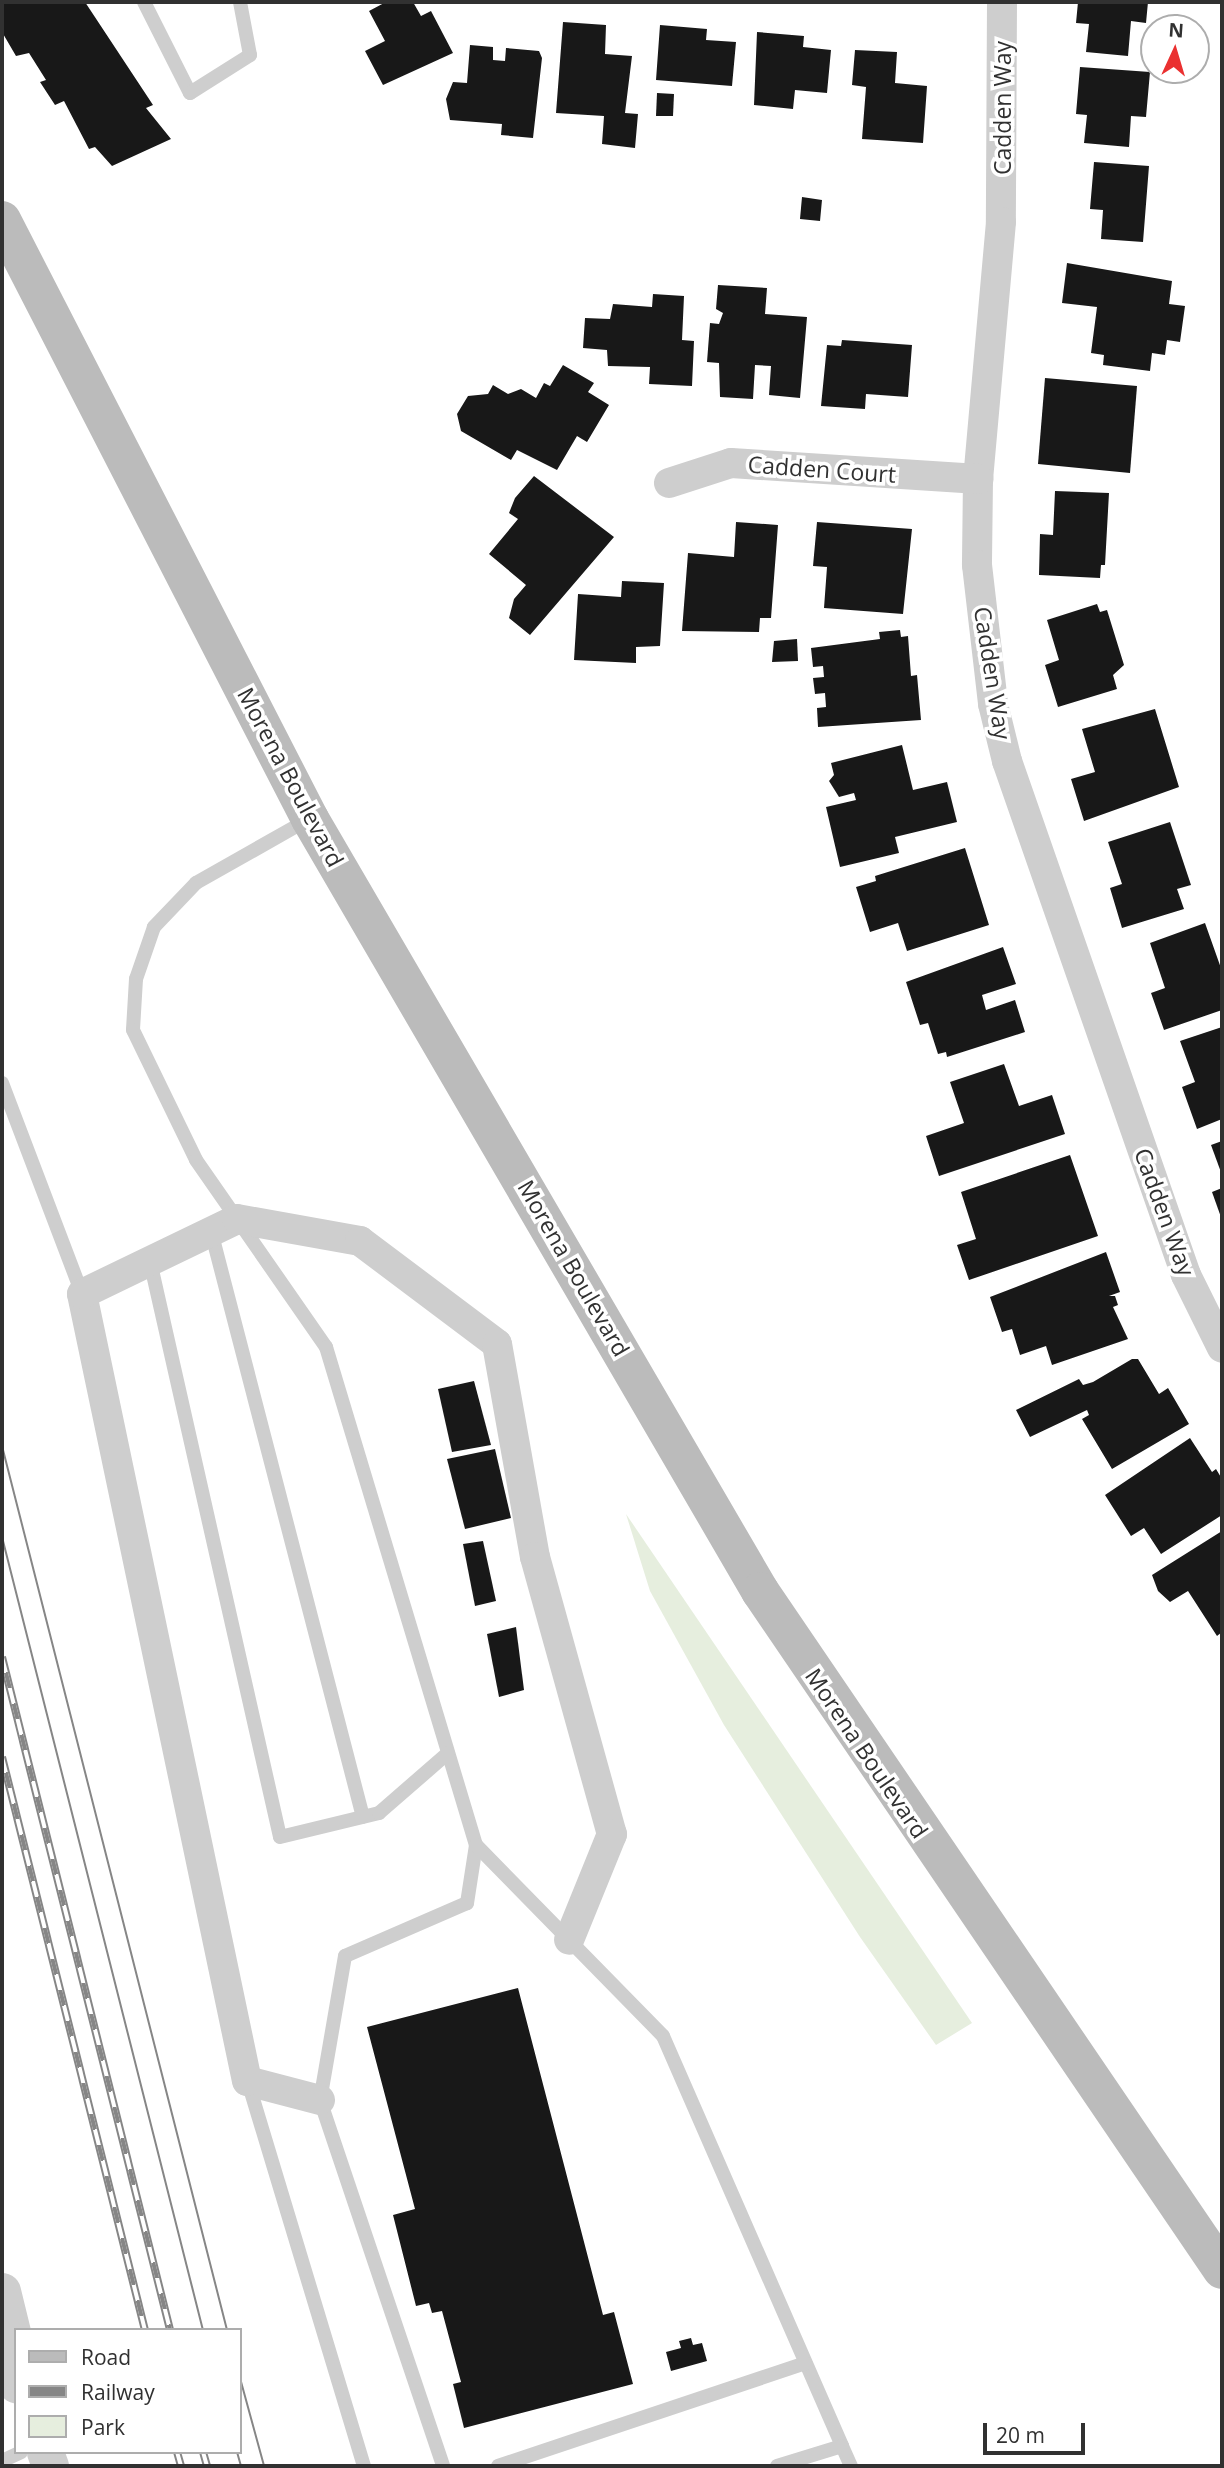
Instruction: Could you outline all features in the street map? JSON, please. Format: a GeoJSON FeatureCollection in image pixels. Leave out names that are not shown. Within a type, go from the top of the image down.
{"type":"FeatureCollection","features":[{"type":"Feature","properties":{"kind":"main road","name":"Morena Boulevard"},"geometry":{"type":"LineString","coordinates":[[2,220],[310,819],[760,1591],[1222,2270]]}},
{"type":"Feature","properties":{"kind":"street","name":"Cadden Way"},"geometry":{"type":"LineString","coordinates":[[1002,2],[1001,222],[978,480],[977,565],[993,704],[1007,761],[1186,1275],[1222,1348]]}},
{"type":"Feature","properties":{"kind":"street","name":"Cadden Court"},"geometry":{"type":"LineString","coordinates":[[669,483],[731,463],[978,480]]}},
{"type":"Feature","properties":{"kind":"street"},"geometry":{"type":"LineString","coordinates":[[320,2100],[247,2081],[82,1294],[224,1225],[360,1241],[496,1344],[534,1557],[612,1834],[569,1940]]}},
{"type":"Feature","properties":{"kind":"street"},"geometry":{"type":"LineString","coordinates":[[2,2291],[14,2340]]}},
{"type":"Feature","properties":{"kind":"street"},"geometry":{"type":"LineString","coordinates":[[2,2365],[14,2381]]}},
{"type":"Feature","properties":{"kind":"lane"},"geometry":{"type":"LineString","coordinates":[[144,2],[190,93],[250,55],[240,2]]}},
{"type":"Feature","properties":{"kind":"lane"},"geometry":{"type":"LineString","coordinates":[[310,819],[196,883],[154,927],[136,979],[133,1030],[196,1160],[224,1225],[362,1817]]}},
{"type":"Feature","properties":{"kind":"lane"},"geometry":{"type":"LineString","coordinates":[[2,1083],[82,1294]]}},
{"type":"Feature","properties":{"kind":"lane"},"geometry":{"type":"LineString","coordinates":[[224,1225],[326,1347],[476,1845],[467,1903],[345,1956],[320,2100],[443,2466]]}},
{"type":"Feature","properties":{"kind":"lane"},"geometry":{"type":"LineString","coordinates":[[150,1261],[280,1837],[379,1813],[448,1753]]}},
{"type":"Feature","properties":{"kind":"lane"},"geometry":{"type":"LineString","coordinates":[[476,1845],[663,2036],[851,2466]]}},
{"type":"Feature","properties":{"kind":"lane"},"geometry":{"type":"LineString","coordinates":[[247,2081],[364,2466]]}},
{"type":"Feature","properties":{"kind":"lane"},"geometry":{"type":"LineString","coordinates":[[498,2466],[806,2362]]}},
{"type":"Feature","properties":{"kind":"lane"},"geometry":{"type":"LineString","coordinates":[[777,2466],[842,2446]]}},
{"type":"Feature","properties":{"kind":"green space"},"geometry":{"type":"Polygon","coordinates":[[[626,1514],[972,2023],[936,2045],[860,1937],[724,1725],[650,1591],[626,1514]]]}},
{"type":"Feature","properties":{"kind":"building"},"geometry":{"type":"Polygon","coordinates":[[[2,2],[85,2],[153,105],[146,108],[171,139],[112,166],[95,147],[89,149],[64,101],[55,105],[40,82],[46,80],[29,53],[16,56],[2,32],[2,2]]]}},
{"type":"Feature","properties":{"kind":"building"},"geometry":{"type":"Polygon","coordinates":[[[386,2],[413,2],[421,16],[431,11],[453,53],[383,85],[365,51],[385,41],[369,11],[386,2]]]}},
{"type":"Feature","properties":{"kind":"building"},"geometry":{"type":"Polygon","coordinates":[[[1078,2],[1148,2],[1147,14],[1140,14],[1140,22],[1131,21],[1128,56],[1086,52],[1089,24],[1076,23],[1078,2]]]}},
{"type":"Feature","properties":{"kind":"building"},"geometry":{"type":"Polygon","coordinates":[[[563,22],[606,25],[605,54],[632,56],[625,113],[638,114],[635,148],[602,144],[604,116],[556,113],[563,22]]]}},
{"type":"Feature","properties":{"kind":"building"},"geometry":{"type":"Polygon","coordinates":[[[660,25],[707,29],[706,40],[736,42],[732,86],[656,80],[660,25]]]}},
{"type":"Feature","properties":{"kind":"building"},"geometry":{"type":"Polygon","coordinates":[[[757,32],[804,36],[803,47],[831,50],[827,93],[795,90],[793,109],[754,105],[757,32]]]}},
{"type":"Feature","properties":{"kind":"building"},"geometry":{"type":"Polygon","coordinates":[[[470,45],[493,47],[493,60],[505,61],[506,48],[539,51],[542,58],[533,138],[501,135],[502,124],[450,120],[446,99],[453,82],[467,83],[470,45]]]}},
{"type":"Feature","properties":{"kind":"building"},"geometry":{"type":"Polygon","coordinates":[[[855,50],[897,52],[895,83],[927,86],[923,143],[862,139],[866,87],[852,85],[855,50]]]}},
{"type":"Feature","properties":{"kind":"building"},"geometry":{"type":"Polygon","coordinates":[[[1080,67],[1140,71],[1140,84],[1149,84],[1146,117],[1131,116],[1129,147],[1084,143],[1087,115],[1076,114],[1080,67]]]}},
{"type":"Feature","properties":{"kind":"building"},"geometry":{"type":"Polygon","coordinates":[[[657,93],[674,94],[673,116],[656,116],[657,93]]]}},
{"type":"Feature","properties":{"kind":"building"},"geometry":{"type":"Polygon","coordinates":[[[1094,162],[1149,166],[1143,242],[1101,239],[1103,210],[1090,209],[1094,162]]]}},
{"type":"Feature","properties":{"kind":"building"},"geometry":{"type":"Polygon","coordinates":[[[802,197],[822,200],[820,221],[800,219],[802,197]]]}},
{"type":"Feature","properties":{"kind":"building"},"geometry":{"type":"Polygon","coordinates":[[[1067,263],[1172,281],[1169,304],[1185,306],[1180,342],[1167,340],[1165,355],[1152,353],[1150,371],[1103,365],[1104,355],[1091,353],[1097,307],[1062,303],[1067,263]]]}},
{"type":"Feature","properties":{"kind":"building"},"geometry":{"type":"Polygon","coordinates":[[[718,285],[767,288],[765,314],[807,317],[800,398],[769,395],[771,366],[755,365],[753,399],[720,397],[719,363],[707,362],[710,323],[719,324],[723,313],[716,309],[718,285]]]}},
{"type":"Feature","properties":{"kind":"building"},"geometry":{"type":"Polygon","coordinates":[[[653,294],[684,296],[682,340],[694,341],[692,386],[649,384],[650,367],[608,366],[607,350],[583,348],[585,318],[610,319],[613,304],[652,307],[653,294]]]}},
{"type":"Feature","properties":{"kind":"building"},"geometry":{"type":"Polygon","coordinates":[[[842,340],[912,345],[908,397],[866,394],[865,409],[821,406],[827,345],[841,346],[842,340]]]}},
{"type":"Feature","properties":{"kind":"building"},"geometry":{"type":"Polygon","coordinates":[[[563,365],[594,383],[588,392],[609,405],[587,442],[577,436],[557,470],[517,450],[511,460],[461,431],[457,414],[468,396],[488,394],[493,385],[508,394],[521,389],[536,398],[544,383],[550,386],[563,365]]]}},
{"type":"Feature","properties":{"kind":"building"},"geometry":{"type":"Polygon","coordinates":[[[1045,378],[1137,386],[1130,473],[1038,464],[1045,378]]]}},
{"type":"Feature","properties":{"kind":"building"},"geometry":{"type":"Polygon","coordinates":[[[534,476],[614,537],[530,635],[509,618],[514,599],[526,585],[489,554],[518,519],[509,513],[515,498],[534,476]]]}},
{"type":"Feature","properties":{"kind":"building"},"geometry":{"type":"Polygon","coordinates":[[[1055,491],[1109,493],[1105,565],[1101,565],[1100,578],[1039,575],[1040,534],[1053,535],[1055,491]]]}},
{"type":"Feature","properties":{"kind":"building"},"geometry":{"type":"Polygon","coordinates":[[[736,522],[778,525],[771,618],[760,618],[759,632],[682,631],[688,553],[734,557],[736,522]]]}},
{"type":"Feature","properties":{"kind":"building"},"geometry":{"type":"Polygon","coordinates":[[[817,522],[912,529],[903,614],[824,608],[827,567],[813,566],[817,522]]]}},
{"type":"Feature","properties":{"kind":"building"},"geometry":{"type":"Polygon","coordinates":[[[622,581],[664,583],[660,646],[636,647],[636,663],[574,660],[578,594],[621,597],[622,581]]]}},
{"type":"Feature","properties":{"kind":"building"},"geometry":{"type":"Polygon","coordinates":[[[1097,604],[1100,612],[1107,610],[1124,665],[1113,675],[1117,689],[1058,707],[1045,665],[1059,660],[1047,620],[1097,604]]]}},
{"type":"Feature","properties":{"kind":"building"},"geometry":{"type":"Polygon","coordinates":[[[900,630],[901,637],[908,636],[911,676],[917,675],[921,720],[818,727],[817,708],[826,707],[825,693],[815,694],[813,678],[824,677],[823,666],[813,667],[811,648],[880,639],[879,632],[900,630]]]}},
{"type":"Feature","properties":{"kind":"building"},"geometry":{"type":"Polygon","coordinates":[[[797,639],[798,661],[772,662],[774,641],[797,639]]]}},
{"type":"Feature","properties":{"kind":"building"},"geometry":{"type":"Polygon","coordinates":[[[1155,709],[1179,787],[1084,821],[1071,779],[1095,772],[1082,729],[1155,709]]]}},
{"type":"Feature","properties":{"kind":"building"},"geometry":{"type":"Polygon","coordinates":[[[902,745],[913,790],[947,782],[957,822],[895,837],[899,853],[840,867],[826,807],[856,800],[854,793],[839,797],[829,781],[834,775],[831,763],[902,745]]]}},
{"type":"Feature","properties":{"kind":"building"},"geometry":{"type":"Polygon","coordinates":[[[1170,822],[1191,885],[1177,889],[1184,909],[1122,928],[1110,888],[1122,884],[1108,842],[1170,822]]]}},
{"type":"Feature","properties":{"kind":"building"},"geometry":{"type":"Polygon","coordinates":[[[965,848],[989,925],[907,951],[898,923],[870,932],[856,887],[876,881],[875,876],[965,848]]]}},
{"type":"Feature","properties":{"kind":"building"},"geometry":{"type":"Polygon","coordinates":[[[1205,923],[1222,971],[1222,1010],[1164,1030],[1151,993],[1165,988],[1150,943],[1205,923]]]}},
{"type":"Feature","properties":{"kind":"building"},"geometry":{"type":"Polygon","coordinates":[[[1003,947],[1016,984],[982,995],[986,1010],[1015,1000],[1025,1032],[947,1057],[946,1052],[938,1054],[928,1023],[920,1025],[906,982],[1003,947]]]}},
{"type":"Feature","properties":{"kind":"building"},"geometry":{"type":"Polygon","coordinates":[[[1222,1027],[1222,1119],[1197,1129],[1182,1087],[1195,1082],[1180,1041],[1222,1027]]]}},
{"type":"Feature","properties":{"kind":"building"},"geometry":{"type":"Polygon","coordinates":[[[1004,1064],[1019,1106],[1052,1095],[1065,1134],[939,1176],[926,1136],[964,1123],[950,1082],[1004,1064]]]}},
{"type":"Feature","properties":{"kind":"building"},"geometry":{"type":"Polygon","coordinates":[[[1222,1141],[1222,1175],[1211,1145],[1222,1141]]]}},
{"type":"Feature","properties":{"kind":"building"},"geometry":{"type":"Polygon","coordinates":[[[1070,1155],[1098,1236],[969,1280],[957,1245],[976,1239],[961,1192],[1070,1155]]]}},
{"type":"Feature","properties":{"kind":"building"},"geometry":{"type":"Polygon","coordinates":[[[1222,1188],[1222,1220],[1212,1192],[1222,1188]]]}},
{"type":"Feature","properties":{"kind":"building"},"geometry":{"type":"Polygon","coordinates":[[[1106,1252],[1120,1292],[1109,1296],[1115,1296],[1118,1305],[1113,1307],[1128,1339],[1052,1365],[1046,1346],[1020,1355],[1012,1329],[1002,1332],[990,1297],[1106,1252]]]}},
{"type":"Feature","properties":{"kind":"building"},"geometry":{"type":"Polygon","coordinates":[[[1132,1359],[1138,1359],[1159,1394],[1168,1388],[1189,1424],[1112,1469],[1082,1419],[1089,1415],[1087,1410],[1030,1437],[1016,1410],[1079,1379],[1083,1385],[1093,1382],[1132,1359]]]}},
{"type":"Feature","properties":{"kind":"building"},"geometry":{"type":"Polygon","coordinates":[[[474,1381],[491,1445],[452,1452],[438,1389],[474,1381]]]}},
{"type":"Feature","properties":{"kind":"building"},"geometry":{"type":"Polygon","coordinates":[[[1190,1438],[1212,1472],[1216,1469],[1222,1479],[1222,1515],[1161,1554],[1144,1528],[1131,1536],[1105,1495],[1190,1438]]]}},
{"type":"Feature","properties":{"kind":"building"},"geometry":{"type":"Polygon","coordinates":[[[495,1449],[511,1518],[465,1529],[447,1459],[495,1449]]]}},
{"type":"Feature","properties":{"kind":"building"},"geometry":{"type":"Polygon","coordinates":[[[1222,1531],[1222,1632],[1217,1636],[1188,1591],[1170,1602],[1158,1591],[1152,1575],[1222,1531]]]}},
{"type":"Feature","properties":{"kind":"building"},"geometry":{"type":"Polygon","coordinates":[[[483,1541],[496,1601],[475,1606],[463,1544],[483,1541]]]}},
{"type":"Feature","properties":{"kind":"building"},"geometry":{"type":"Polygon","coordinates":[[[516,1627],[524,1690],[499,1697],[487,1634],[516,1627]]]}},
{"type":"Feature","properties":{"kind":"building"},"geometry":{"type":"Polygon","coordinates":[[[518,1988],[603,2315],[614,2312],[633,2384],[464,2428],[453,2384],[461,2382],[442,2311],[432,2313],[429,2303],[416,2306],[393,2215],[415,2209],[367,2027],[518,1988]]]}},
{"type":"Feature","properties":{"kind":"building"},"geometry":{"type":"Polygon","coordinates":[[[691,2338],[693,2345],[702,2343],[707,2361],[671,2371],[666,2352],[681,2348],[679,2341],[691,2338]]]}},
{"type":"Feature","properties":{"kind":"tram line"},"geometry":{"type":"LineString","coordinates":[[2,1446],[226,2328]]}},
{"type":"Feature","properties":{"kind":"tram line"},"geometry":{"type":"LineString","coordinates":[[2,1537],[202,2328]]}},
{"type":"Feature","properties":{"kind":"tram line"},"geometry":{"type":"LineString","coordinates":[[242,2385],[264,2466]]}},
{"type":"Feature","properties":{"kind":"tram line"},"geometry":{"type":"LineString","coordinates":[[238,2454],[241,2466]]}},
{"type":"Feature","properties":{"kind":"railway"},"geometry":{"type":"LineString","coordinates":[[2,1657],[170,2328]]}},
{"type":"Feature","properties":{"kind":"railway"},"geometry":{"type":"LineString","coordinates":[[2,1757],[145,2328]]}},
{"type":"Feature","properties":{"kind":"railway"},"geometry":{"type":"LineString","coordinates":[[178,2454],[181,2466]]}},
{"type":"Feature","properties":{"kind":"railway"},"geometry":{"type":"LineString","coordinates":[[204,2454],[207,2466]]}}]}
